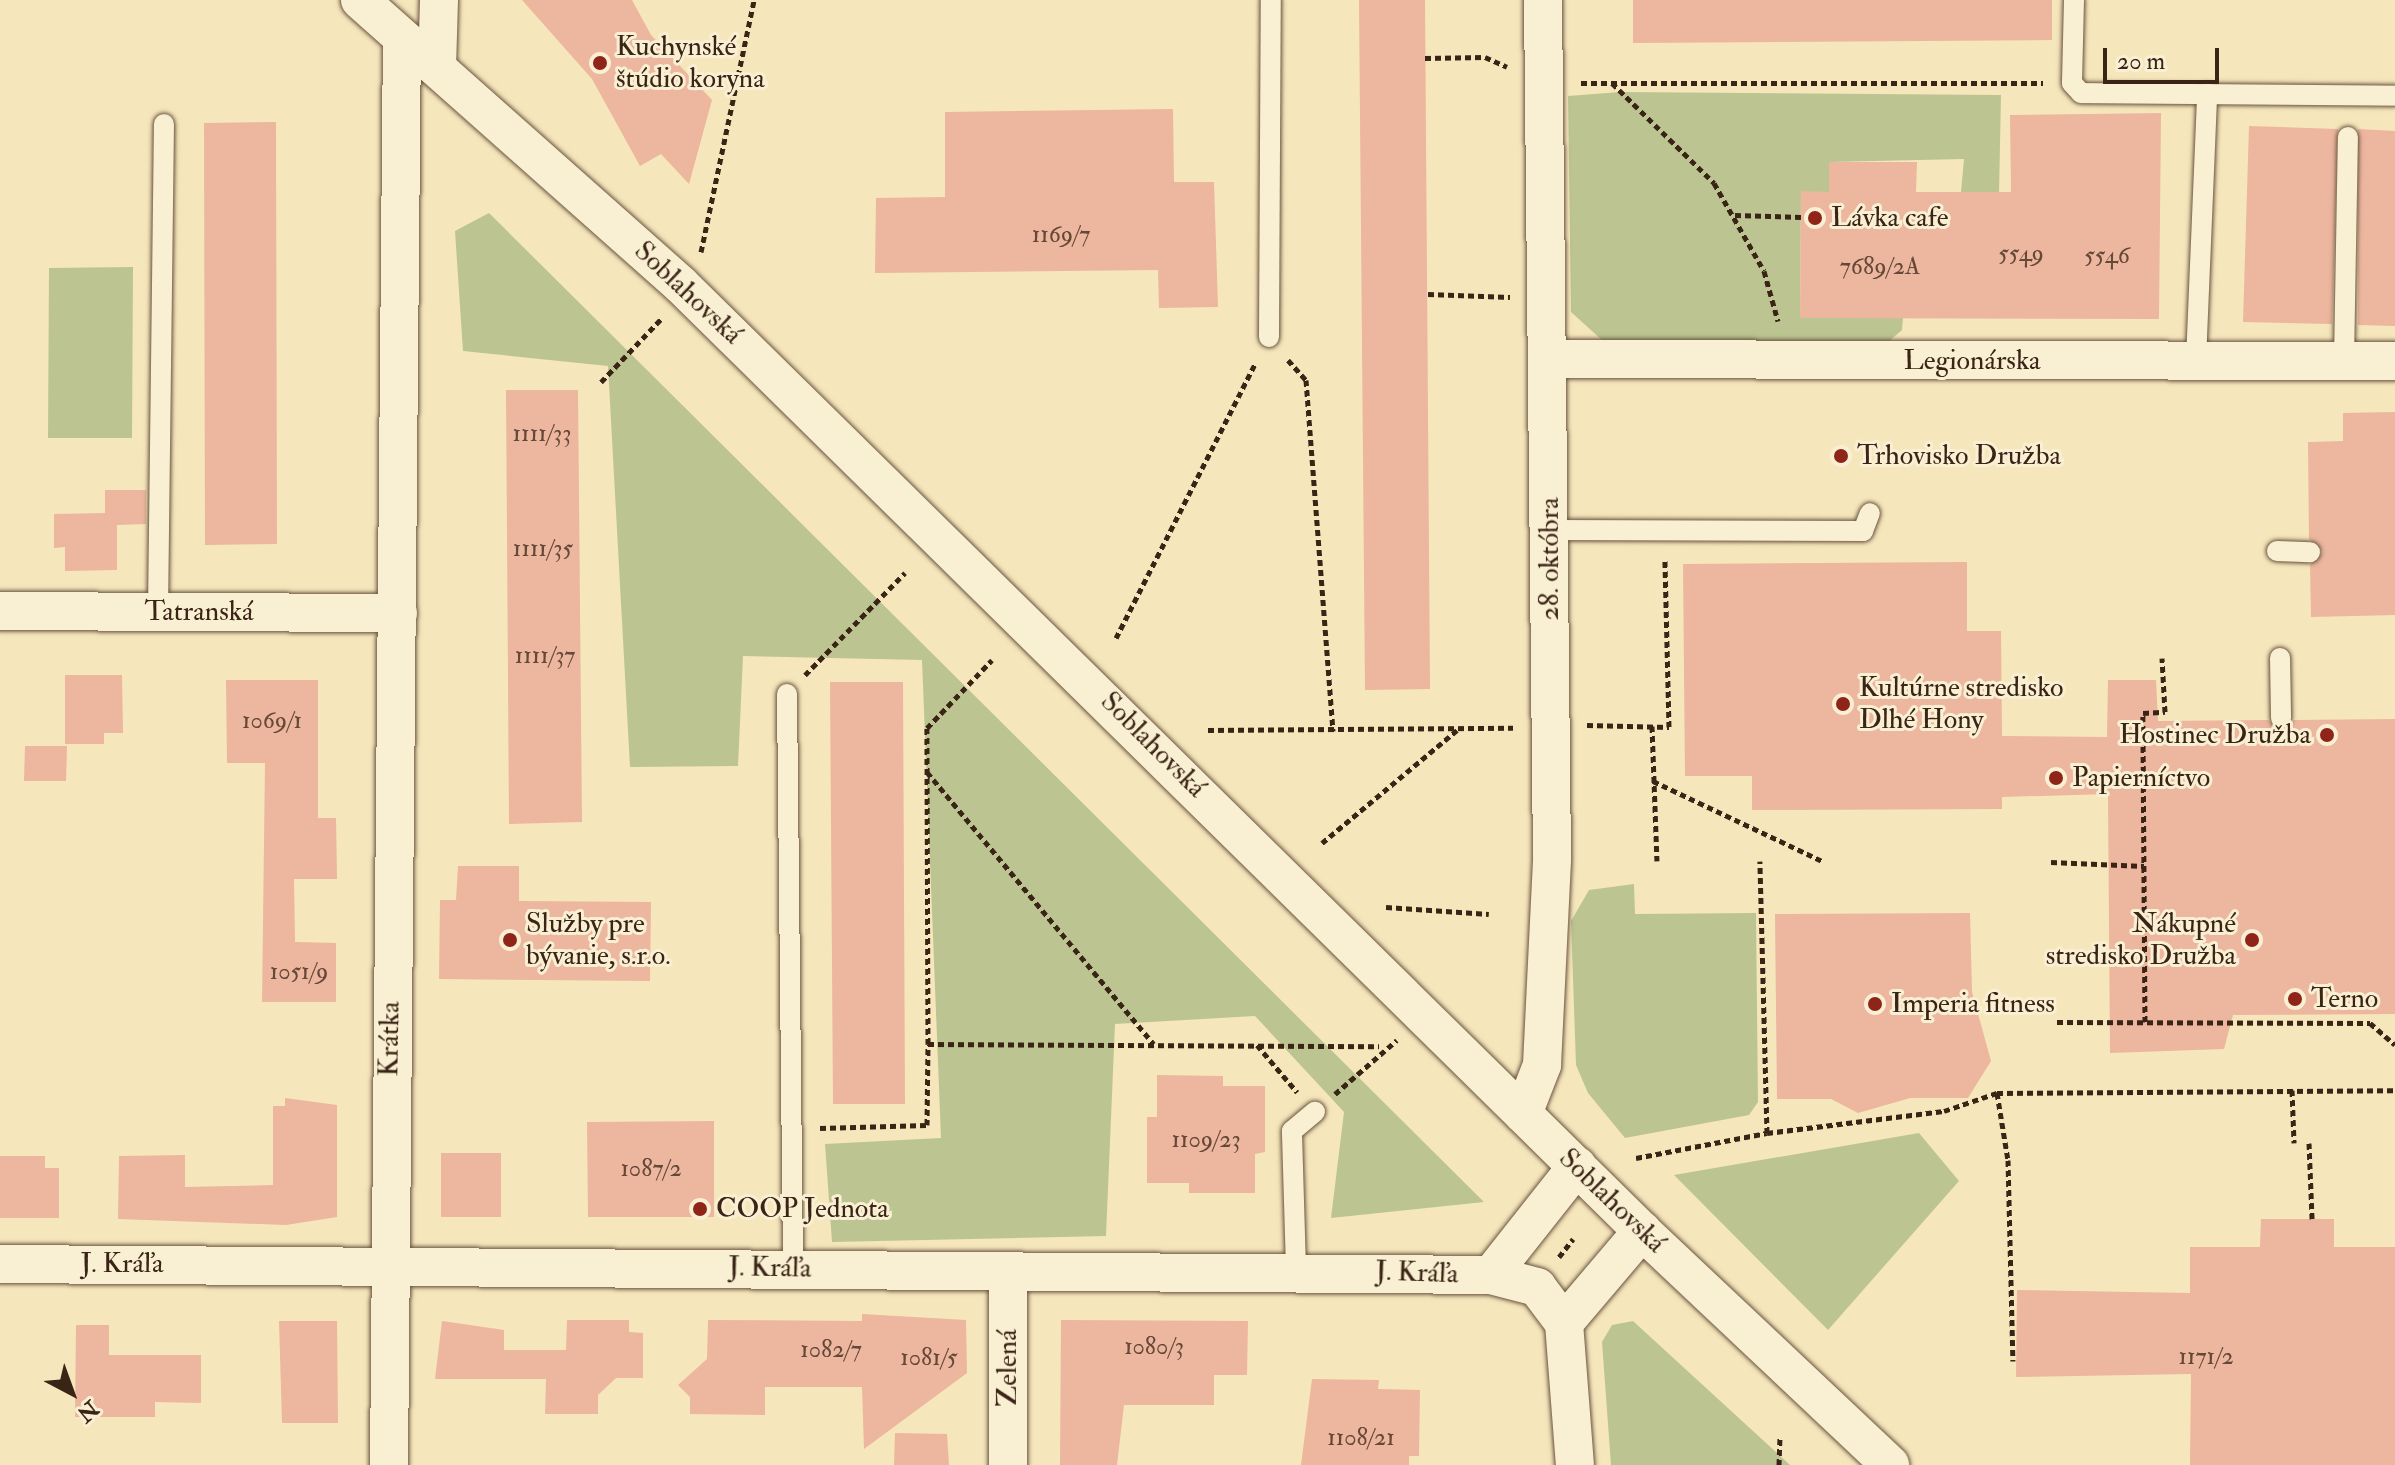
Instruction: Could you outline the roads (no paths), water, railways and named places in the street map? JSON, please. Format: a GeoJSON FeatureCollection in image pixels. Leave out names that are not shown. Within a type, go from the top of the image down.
{"type":"FeatureCollection","features":[{"type":"Feature","properties":{"kind":"street","name":"Soblahovská"},"geometry":{"type":"LineString","coordinates":[[360,0],[681,285],[952,545],[1642,1231],[1890,1465]]}},
{"type":"Feature","properties":{"kind":"street"},"geometry":{"type":"LineString","coordinates":[[437,68],[439,0]]}},
{"type":"Feature","properties":{"kind":"street","name":"28. októbra"},"geometry":{"type":"LineString","coordinates":[[1523,1114],[1542,1065],[1552,860],[1543,0]]}},
{"type":"Feature","properties":{"kind":"street"},"geometry":{"type":"LineString","coordinates":[[398,613],[402,38]]}},
{"type":"Feature","properties":{"kind":"street","name":"Legionárska"},"geometry":{"type":"LineString","coordinates":[[1549,359],[2395,361]]}},
{"type":"Feature","properties":{"kind":"street","name":"Tatranská"},"geometry":{"type":"LineString","coordinates":[[0,611],[398,613]]}},
{"type":"Feature","properties":{"kind":"street","name":"Krátka"},"geometry":{"type":"LineString","coordinates":[[389,1465],[386,1264],[398,613]]}},
{"type":"Feature","properties":{"kind":"street"},"geometry":{"type":"LineString","coordinates":[[1491,1275],[1577,1166]]}},
{"type":"Feature","properties":{"kind":"street"},"geometry":{"type":"LineString","coordinates":[[1575,1465],[1564,1323],[1642,1231]]}},
{"type":"Feature","properties":{"kind":"street","name":"J. Kráľa"},"geometry":{"type":"LineString","coordinates":[[0,1264],[386,1264],[1008,1271],[1296,1269],[1491,1275],[1537,1287],[1564,1323]]}},
{"type":"Feature","properties":{"kind":"street","name":"Zelená"},"geometry":{"type":"LineString","coordinates":[[1008,1271],[1008,1465]]}},
{"type":"Feature","properties":{"kind":"lane"},"geometry":{"type":"LineString","coordinates":[[1269,337],[1271,0]]}},
{"type":"Feature","properties":{"kind":"lane"},"geometry":{"type":"LineString","coordinates":[[2074,0],[2072,83],[2081,93],[2395,96]]}},
{"type":"Feature","properties":{"kind":"lane"},"geometry":{"type":"LineString","coordinates":[[2196,361],[2207,93]]}},
{"type":"Feature","properties":{"kind":"lane"},"geometry":{"type":"LineString","coordinates":[[158,612],[164,124]]}},
{"type":"Feature","properties":{"kind":"lane"},"geometry":{"type":"LineString","coordinates":[[2344,361],[2348,137]]}},
{"type":"Feature","properties":{"kind":"lane"},"geometry":{"type":"LineString","coordinates":[[1550,530],[1863,531],[1870,513]]}},
{"type":"Feature","properties":{"kind":"lane"},"geometry":{"type":"LineString","coordinates":[[2277,551],[2310,552]]}},
{"type":"Feature","properties":{"kind":"lane"},"geometry":{"type":"LineString","coordinates":[[2280,658],[2281,718]]}},
{"type":"Feature","properties":{"kind":"lane"},"geometry":{"type":"LineString","coordinates":[[787,694],[789,1128],[793,1268]]}},
{"type":"Feature","properties":{"kind":"lane"},"geometry":{"type":"LineString","coordinates":[[1296,1269],[1292,1131],[1315,1112]]}},
{"type":"Feature","properties":{"kind":"place","name":"Kuchynské štúdio koryna"},"geometry":{"type":"Point","coordinates":[600,63]}},
{"type":"Feature","properties":{"kind":"place","name":"Lávka cafe"},"geometry":{"type":"Point","coordinates":[1815,218]}},
{"type":"Feature","properties":{"kind":"place","name":"Trhovisko Družba"},"geometry":{"type":"Point","coordinates":[1841,456]}},
{"type":"Feature","properties":{"kind":"place","name":"Kultúrne stredisko Dlhé Hony"},"geometry":{"type":"Point","coordinates":[1843,704]}},
{"type":"Feature","properties":{"kind":"place","name":"Hostinec Družba"},"geometry":{"type":"Point","coordinates":[2327,735]}},
{"type":"Feature","properties":{"kind":"place","name":"Papierníctvo"},"geometry":{"type":"Point","coordinates":[2056,778]}},
{"type":"Feature","properties":{"kind":"place","name":"Služby pre bývanie, s.r.o."},"geometry":{"type":"Point","coordinates":[510,940]}},
{"type":"Feature","properties":{"kind":"place","name":"Nákupné stredisko Družba"},"geometry":{"type":"Point","coordinates":[2252,940]}},
{"type":"Feature","properties":{"kind":"place","name":"Terno"},"geometry":{"type":"Point","coordinates":[2295,999]}},
{"type":"Feature","properties":{"kind":"place","name":"Imperia fitness"},"geometry":{"type":"Point","coordinates":[1875,1004]}},
{"type":"Feature","properties":{"kind":"place","name":"COOP Jednota"},"geometry":{"type":"Point","coordinates":[700,1209]}}]}
